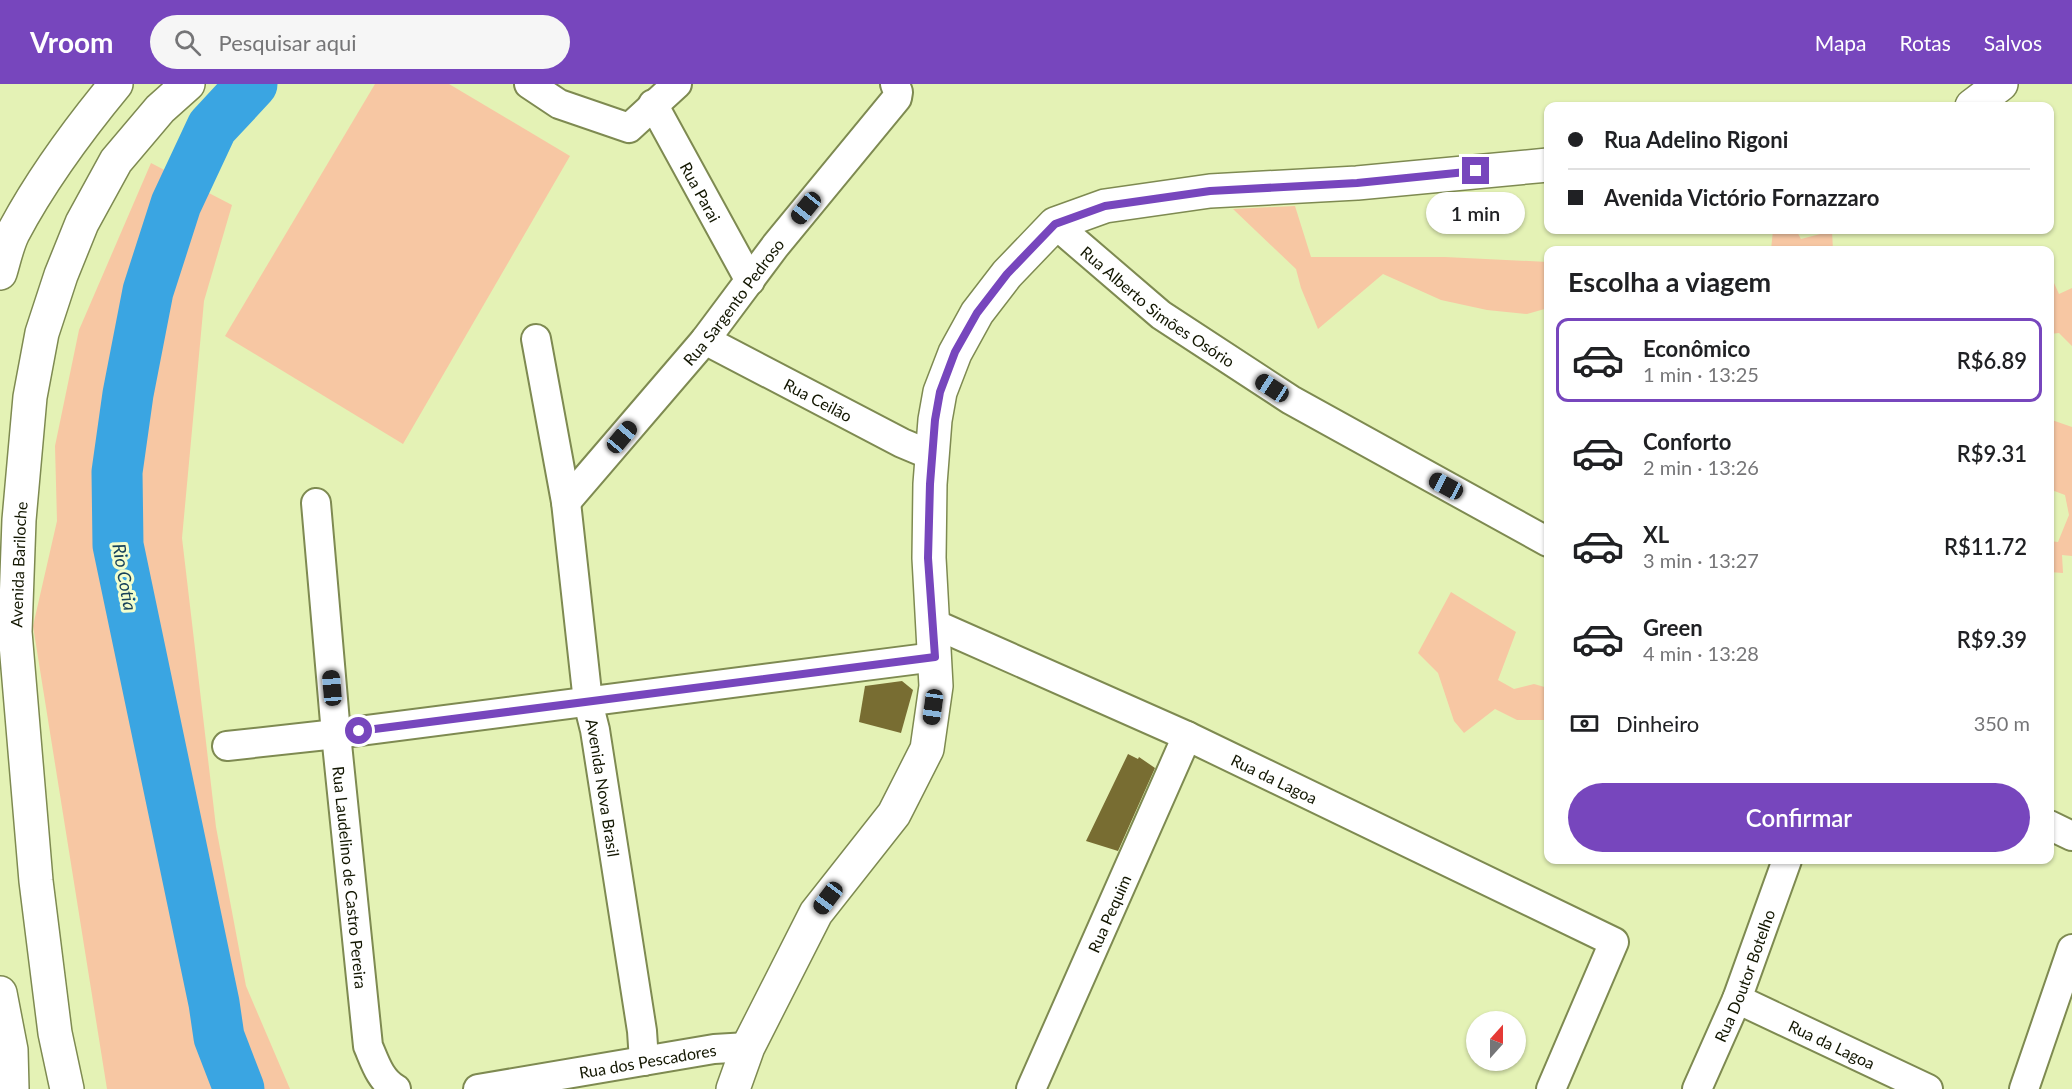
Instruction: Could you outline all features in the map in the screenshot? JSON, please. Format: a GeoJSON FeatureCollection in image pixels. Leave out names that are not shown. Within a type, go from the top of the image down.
{"type":"FeatureCollection","features":[{"type":"Feature","properties":{"kind":"street"},"geometry":{"type":"LineString","coordinates":[[0,273],[12,235],[53,167],[116,84]]}},
{"type":"Feature","properties":{"kind":"street","name":"Avenida Bariloche"},"geometry":{"type":"LineString","coordinates":[[67,1089],[56,1033],[36,881],[15,632],[19,520],[30,397],[42,333],[61,275],[82,223],[116,161],[160,109],[188,84]]}},
{"type":"Feature","properties":{"kind":"street"},"geometry":{"type":"LineString","coordinates":[[529,84],[559,104],[629,128],[677,84]]}},
{"type":"Feature","properties":{"kind":"street"},"geometry":{"type":"LineString","coordinates":[[1977,102],[2001,84]]}},
{"type":"Feature","properties":{"kind":"street","name":"Rua Sargento Pedroso"},"geometry":{"type":"LineString","coordinates":[[566,502],[705,340],[896,91]]}},
{"type":"Feature","properties":{"kind":"street","name":"Rua Parai"},"geometry":{"type":"LineString","coordinates":[[653,104],[750,281]]}},
{"type":"Feature","properties":{"kind":"street"},"geometry":{"type":"LineString","coordinates":[[734,1089],[748,1047],[816,913],[894,814],[927,749],[936,686],[928,558],[935,420],[940,392],[955,352],[977,313],[1007,274],[1055,224],[1105,206],[1210,191],[1357,183],[1544,165]]}},
{"type":"Feature","properties":{"kind":"street","name":"Rua Alberto Simões Osório"},"geometry":{"type":"LineString","coordinates":[[1055,224],[1161,315],[1291,400],[1544,540]]}},
{"type":"Feature","properties":{"kind":"street","name":"Avenida Nova Brasil"},"geometry":{"type":"LineString","coordinates":[[536,339],[566,502],[588,702],[595,730],[640,1019],[644,1060]]}},
{"type":"Feature","properties":{"kind":"street","name":"Rua Ceilão"},"geometry":{"type":"LineString","coordinates":[[705,340],[902,443],[933,456]]}},
{"type":"Feature","properties":{"kind":"street","name":"Rua Laudelino de Castro Pereira"},"geometry":{"type":"LineString","coordinates":[[316,503],[336,734],[368,1046],[387,1080]]}},
{"type":"Feature","properties":{"kind":"street","name":"Rua da Lagoa"},"geometry":{"type":"LineString","coordinates":[[932,623],[1187,736],[1614,942],[1551,1089]]}},
{"type":"Feature","properties":{"kind":"street"},"geometry":{"type":"LineString","coordinates":[[227,746],[935,657]]}},
{"type":"Feature","properties":{"kind":"street","name":"Rua Pequim"},"geometry":{"type":"LineString","coordinates":[[1031,1089],[1187,736]]}},
{"type":"Feature","properties":{"kind":"street"},"geometry":{"type":"LineString","coordinates":[[2054,827],[2072,836]]}},
{"type":"Feature","properties":{"kind":"street","name":"Rua Doutor Botelho"},"geometry":{"type":"LineString","coordinates":[[1697,1089],[1737,999],[1786,864]]}},
{"type":"Feature","properties":{"kind":"street"},"geometry":{"type":"LineString","coordinates":[[2024,1089],[2072,949]]}},
{"type":"Feature","properties":{"kind":"street"},"geometry":{"type":"LineString","coordinates":[[0,993],[11,1050],[12,1089]]}},
{"type":"Feature","properties":{"kind":"street","name":"Rua da Lagoa"},"geometry":{"type":"LineString","coordinates":[[1737,999],[1928,1089]]}},
{"type":"Feature","properties":{"kind":"street","name":"Rua dos Pescadores"},"geometry":{"type":"LineString","coordinates":[[478,1089],[714,1049],[748,1047]]}},
{"type":"Feature","properties":{"kind":"shaded area"},"geometry":{"type":"Polygon","coordinates":[[[375,84],[449,84],[570,156],[403,444],[225,336],[375,84]]]}},
{"type":"Feature","properties":{"kind":"shaded area"},"geometry":{"type":"Polygon","coordinates":[[[151,163],[232,205],[204,301],[182,538],[216,827],[246,986],[290,1089],[107,1089],[33,626],[57,521],[55,446],[79,330],[151,163]]]}},
{"type":"Feature","properties":{"kind":"shaded area"},"geometry":{"type":"Polygon","coordinates":[[[1295,206],[1311,257],[1445,257],[1544,262],[1544,309],[1527,314],[1487,310],[1441,300],[1383,274],[1318,329],[1301,288],[1296,269],[1233,209],[1295,206]]]}},
{"type":"Feature","properties":{"kind":"shaded area"},"geometry":{"type":"Polygon","coordinates":[[[1773,234],[1798,234],[1801,239],[1820,234],[1832,234],[1833,246],[1771,246],[1773,234]]]}},
{"type":"Feature","properties":{"kind":"shaded area"},"geometry":{"type":"Polygon","coordinates":[[[2054,283],[2059,294],[2072,288],[2072,346],[2059,333],[2054,334],[2054,283]]]}},
{"type":"Feature","properties":{"kind":"shaded area"},"geometry":{"type":"Polygon","coordinates":[[[2054,421],[2072,427],[2072,556],[2062,555],[2063,573],[2054,572],[2054,542],[2058,542],[2069,515],[2065,495],[2054,491],[2054,421]]]}},
{"type":"Feature","properties":{"kind":"shaded area"},"geometry":{"type":"Polygon","coordinates":[[[1451,592],[1516,632],[1498,680],[1514,689],[1534,684],[1544,687],[1544,720],[1517,720],[1495,709],[1464,733],[1454,721],[1438,673],[1418,653],[1451,592]]]}},
{"type":"Feature","properties":{"kind":"building"},"geometry":{"type":"Polygon","coordinates":[[[902,681],[913,690],[901,733],[859,722],[865,686],[902,681]]]}},
{"type":"Feature","properties":{"kind":"building"},"geometry":{"type":"Polygon","coordinates":[[[1128,754],[1138,759],[1139,757],[1155,768],[1118,851],[1086,841],[1128,754]]]}},
{"type":"Feature","properties":{"kind":"waterway","name":"Rio Cotia"},"geometry":{"type":"LineString","coordinates":[[239,1089],[219,1037],[214,1003],[118,545],[117,472],[128,394],[148,291],[176,204],[212,127],[252,84]]}},
{"type":"Feature","properties":{"kind":"route"},"geometry":{"type":"LineString","coordinates":[[359,731],[935,657],[928,558],[930,484],[935,420],[940,392],[955,352],[977,313],[1007,274],[1055,224],[1105,206],[1210,191],[1357,183],[1476,171]]}}]}
